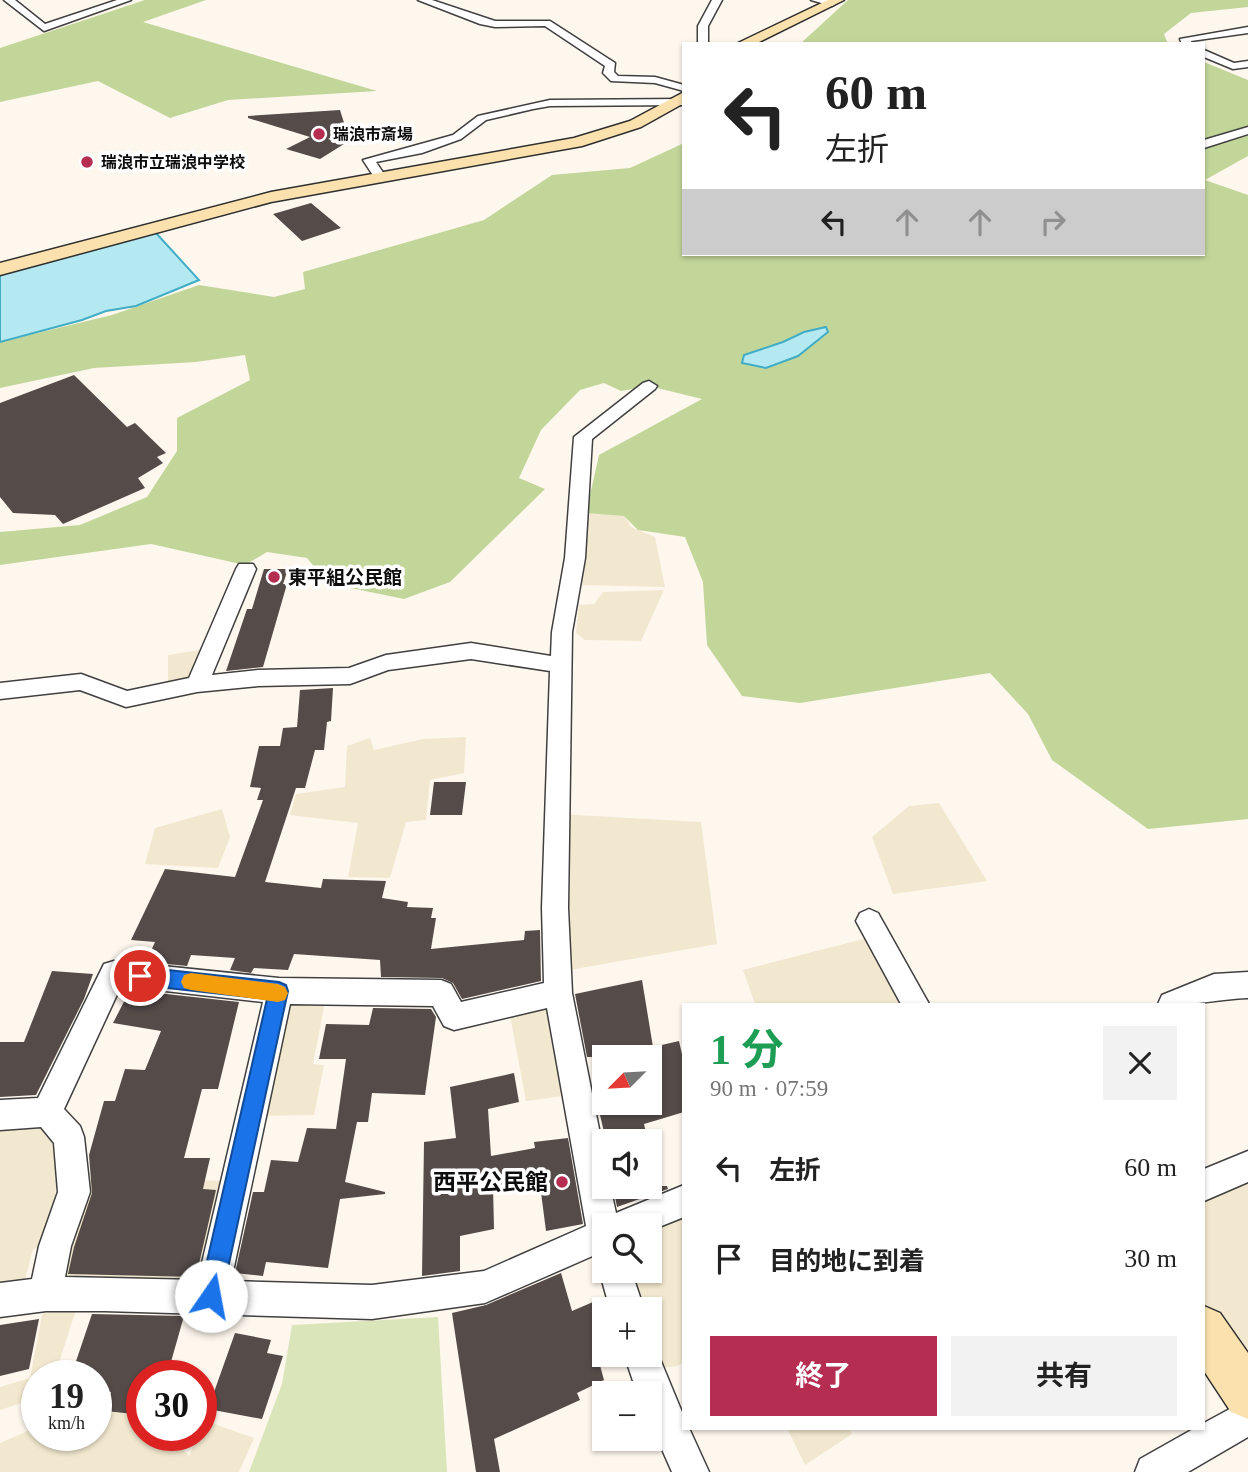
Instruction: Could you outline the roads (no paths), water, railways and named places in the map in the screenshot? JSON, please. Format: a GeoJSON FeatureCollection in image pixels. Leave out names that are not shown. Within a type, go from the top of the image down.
{"type":"FeatureCollection","features":[{"type":"Feature","properties":{"kind":"street"},"geometry":{"type":"LineString","coordinates":[[9,0],[44,28],[126,0]]}},
{"type":"Feature","properties":{"kind":"street"},"geometry":{"type":"LineString","coordinates":[[96,0],[107,8]]}},
{"type":"Feature","properties":{"kind":"street"},"geometry":{"type":"LineString","coordinates":[[423,0],[480,22],[547,23],[611,65],[608,74],[615,79],[654,80],[682,97]]}},
{"type":"Feature","properties":{"kind":"street"},"geometry":{"type":"LineString","coordinates":[[703,42],[703,26],[717,0]]}},
{"type":"Feature","properties":{"kind":"street"},"geometry":{"type":"LineString","coordinates":[[816,0],[835,2]]}},
{"type":"Feature","properties":{"kind":"street"},"geometry":{"type":"LineString","coordinates":[[747,42],[835,2]]}},
{"type":"Feature","properties":{"kind":"street"},"geometry":{"type":"LineString","coordinates":[[1227,22],[1247,31]]}},
{"type":"Feature","properties":{"kind":"street"},"geometry":{"type":"LineString","coordinates":[[1186,42],[1185,39],[1247,31]]}},
{"type":"Feature","properties":{"kind":"street"},"geometry":{"type":"LineString","coordinates":[[1205,53],[1233,66],[1248,64]]}},
{"type":"Feature","properties":{"kind":"street"},"geometry":{"type":"LineString","coordinates":[[0,269],[81,250],[205,212],[270,197],[564,145],[613,131],[682,97]]}},
{"type":"Feature","properties":{"kind":"street"},"geometry":{"type":"LineString","coordinates":[[380,177],[369,160],[418,150],[457,137],[482,118],[550,103],[682,97]]}},
{"type":"Feature","properties":{"kind":"street"},"geometry":{"type":"LineString","coordinates":[[1205,144],[1248,130]]}},
{"type":"Feature","properties":{"kind":"street"},"geometry":{"type":"LineString","coordinates":[[600,1213],[558,993],[555,908],[562,632],[575,558],[583,437],[649,386]]}},
{"type":"Feature","properties":{"kind":"street"},"geometry":{"type":"LineString","coordinates":[[197,684],[246,569]]}},
{"type":"Feature","properties":{"kind":"street"},"geometry":{"type":"LineString","coordinates":[[0,691],[81,682],[126,699],[197,684],[258,678],[350,676],[386,663],[471,650],[562,665]]}},
{"type":"Feature","properties":{"kind":"street"},"geometry":{"type":"LineString","coordinates":[[869,921],[914,1003]]}},
{"type":"Feature","properties":{"kind":"street"},"geometry":{"type":"LineString","coordinates":[[47,1112],[114,973],[279,991],[441,993],[454,1017],[558,993]]}},
{"type":"Feature","properties":{"kind":"street"},"geometry":{"type":"LineString","coordinates":[[1174,1003],[1214,987],[1248,985]]}},
{"type":"Feature","properties":{"kind":"street"},"geometry":{"type":"LineString","coordinates":[[211,1296],[279,991]]}},
{"type":"Feature","properties":{"kind":"street"},"geometry":{"type":"LineString","coordinates":[[0,1115],[47,1112]]}},
{"type":"Feature","properties":{"kind":"street"},"geometry":{"type":"LineString","coordinates":[[46,1294],[55,1247],[74,1192],[69,1138],[47,1112]]}},
{"type":"Feature","properties":{"kind":"street"},"geometry":{"type":"LineString","coordinates":[[1205,1185],[1248,1166]]}},
{"type":"Feature","properties":{"kind":"street"},"geometry":{"type":"LineString","coordinates":[[655,1213],[682,1202]]}},
{"type":"Feature","properties":{"kind":"street"},"geometry":{"type":"LineString","coordinates":[[0,1300],[46,1294],[372,1302],[485,1287],[592,1239]]}},
{"type":"Feature","properties":{"kind":"street"},"geometry":{"type":"LineString","coordinates":[[1205,1330],[1248,1395]]}},
{"type":"Feature","properties":{"kind":"street"},"geometry":{"type":"LineString","coordinates":[[645,1367],[691,1472]]}},
{"type":"Feature","properties":{"kind":"street"},"geometry":{"type":"LineString","coordinates":[[1153,1472],[1248,1417]]}},
{"type":"Feature","properties":{"kind":"water"},"geometry":{"type":"Polygon","coordinates":[[[156,233],[199,280],[136,306],[106,311],[0,342],[0,274],[156,233]]]}},
{"type":"Feature","properties":{"kind":"water"},"geometry":{"type":"Polygon","coordinates":[[[826,327],[828,332],[798,356],[766,368],[742,363],[744,355],[804,332],[826,327]]]}},
{"type":"Feature","properties":{"kind":"place","name":"瑞浪市斎場"},"geometry":{"type":"Point","coordinates":[319,134]}},
{"type":"Feature","properties":{"kind":"place","name":"瑞浪市立瑞浪中学校"},"geometry":{"type":"Point","coordinates":[87,162]}},
{"type":"Feature","properties":{"kind":"place","name":"東平組公民館"},"geometry":{"type":"Point","coordinates":[274,577]}},
{"type":"Feature","properties":{"kind":"place","name":"西平公民館"},"geometry":{"type":"Point","coordinates":[562,1182]}}]}
